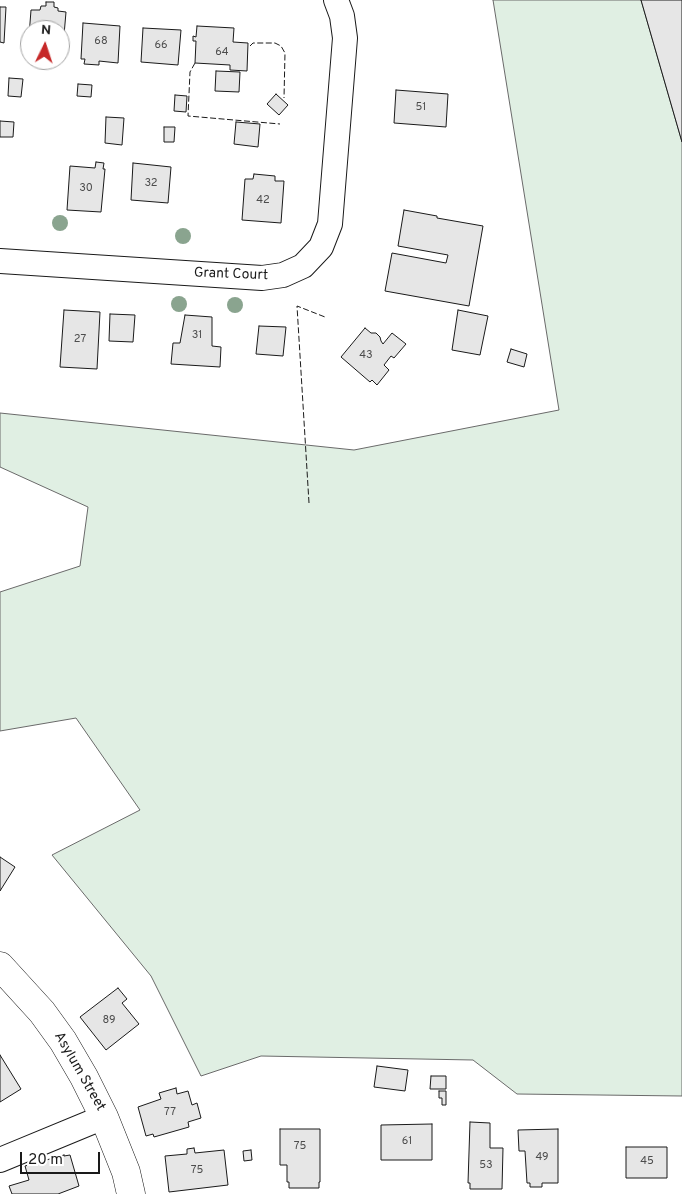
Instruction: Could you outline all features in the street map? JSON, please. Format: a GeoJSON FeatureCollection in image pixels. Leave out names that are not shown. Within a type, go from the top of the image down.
{"type":"FeatureCollection","features":[{"type":"Feature","properties":{"kind":"street","name":"Grant Court"},"geometry":{"type":"LineString","coordinates":[[0,261],[262,278],[283,275],[303,266],[321,247],[330,224],[345,38],[342,16],[336,0]]}},
{"type":"Feature","properties":{"kind":"street","name":"Asylum Street"},"geometry":{"type":"LineString","coordinates":[[0,966],[42,1012],[63,1040],[104,1117],[126,1172],[131,1194]]}},
{"type":"Feature","properties":{"kind":"street"},"geometry":{"type":"LineString","coordinates":[[0,1160],[104,1117]]}},
{"type":"Feature","properties":{"kind":"green space"},"geometry":{"type":"Polygon","coordinates":[[[493,0],[641,0],[682,142],[682,1096],[517,1094],[473,1060],[261,1056],[201,1076],[151,976],[52,855],[140,810],[76,718],[0,731],[0,592],[80,566],[88,507],[0,467],[0,413],[354,450],[559,410],[493,0]]]}},
{"type":"Feature","properties":{"kind":"building"},"geometry":{"type":"Polygon","coordinates":[[[641,0],[682,0],[682,142],[641,0]]]}},
{"type":"Feature","properties":{"kind":"building"},"geometry":{"type":"Polygon","coordinates":[[[46,2],[54,2],[54,7],[58,8],[58,11],[66,12],[65,20],[30,20],[31,10],[40,10],[41,6],[46,6],[46,2]]]}},
{"type":"Feature","properties":{"kind":"building"},"geometry":{"type":"Polygon","coordinates":[[[0,7],[6,7],[4,43],[0,42],[0,7]]]}},
{"type":"Feature","properties":{"kind":"building"},"geometry":{"type":"Polygon","coordinates":[[[83,23],[120,26],[118,63],[99,61],[99,65],[84,64],[85,59],[81,59],[83,23]]]}},
{"type":"Feature","properties":{"kind":"building"},"geometry":{"type":"Polygon","coordinates":[[[197,26],[234,28],[233,42],[248,43],[247,71],[230,70],[230,65],[195,63],[196,41],[193,41],[193,36],[196,37],[197,26]]]}},
{"type":"Feature","properties":{"kind":"building"},"geometry":{"type":"Polygon","coordinates":[[[143,28],[181,30],[178,65],[141,62],[143,28]]]}},
{"type":"Feature","properties":{"kind":"building"},"geometry":{"type":"Polygon","coordinates":[[[216,71],[240,72],[239,92],[215,91],[216,71]]]}},
{"type":"Feature","properties":{"kind":"building"},"geometry":{"type":"Polygon","coordinates":[[[9,78],[23,79],[21,97],[8,96],[9,78]]]}},
{"type":"Feature","properties":{"kind":"building"},"geometry":{"type":"Polygon","coordinates":[[[78,84],[92,85],[91,97],[77,96],[78,84]]]}},
{"type":"Feature","properties":{"kind":"building"},"geometry":{"type":"Polygon","coordinates":[[[396,90],[448,94],[446,127],[394,123],[396,90]]]}},
{"type":"Feature","properties":{"kind":"building"},"geometry":{"type":"Polygon","coordinates":[[[276,94],[288,105],[279,115],[267,104],[276,94]]]}},
{"type":"Feature","properties":{"kind":"building"},"geometry":{"type":"Polygon","coordinates":[[[175,95],[187,96],[186,112],[174,111],[175,95]]]}},
{"type":"Feature","properties":{"kind":"building"},"geometry":{"type":"Polygon","coordinates":[[[106,117],[124,118],[122,145],[105,143],[106,117]]]}},
{"type":"Feature","properties":{"kind":"building"},"geometry":{"type":"Polygon","coordinates":[[[0,121],[14,122],[13,137],[0,137],[0,121]]]}},
{"type":"Feature","properties":{"kind":"building"},"geometry":{"type":"Polygon","coordinates":[[[236,122],[260,124],[258,147],[234,144],[236,122]]]}},
{"type":"Feature","properties":{"kind":"building"},"geometry":{"type":"Polygon","coordinates":[[[164,127],[175,127],[174,142],[164,142],[164,127]]]}},
{"type":"Feature","properties":{"kind":"building"},"geometry":{"type":"Polygon","coordinates":[[[96,162],[104,163],[103,169],[105,169],[101,212],[67,210],[70,166],[95,168],[96,162]]]}},
{"type":"Feature","properties":{"kind":"building"},"geometry":{"type":"Polygon","coordinates":[[[133,163],[171,167],[168,203],[131,200],[133,163]]]}},
{"type":"Feature","properties":{"kind":"building"},"geometry":{"type":"Polygon","coordinates":[[[254,174],[275,176],[275,181],[284,181],[281,223],[242,220],[245,179],[253,179],[254,174]]]}},
{"type":"Feature","properties":{"kind":"building"},"geometry":{"type":"Polygon","coordinates":[[[404,210],[483,226],[469,306],[385,291],[392,253],[446,263],[448,255],[398,246],[404,210]]]}},
{"type":"Feature","properties":{"kind":"building"},"geometry":{"type":"Polygon","coordinates":[[[64,310],[100,312],[97,369],[60,367],[64,310]]]}},
{"type":"Feature","properties":{"kind":"building"},"geometry":{"type":"Polygon","coordinates":[[[458,310],[488,316],[480,355],[452,350],[458,310]]]}},
{"type":"Feature","properties":{"kind":"building"},"geometry":{"type":"Polygon","coordinates":[[[110,314],[135,315],[133,342],[109,341],[110,314]]]}},
{"type":"Feature","properties":{"kind":"building"},"geometry":{"type":"Polygon","coordinates":[[[185,315],[212,317],[212,346],[221,347],[220,367],[171,364],[173,343],[180,343],[185,315]]]}},
{"type":"Feature","properties":{"kind":"building"},"geometry":{"type":"Polygon","coordinates":[[[259,326],[286,327],[283,356],[256,354],[259,326]]]}},
{"type":"Feature","properties":{"kind":"building"},"geometry":{"type":"Polygon","coordinates":[[[365,328],[371,333],[376,333],[383,344],[392,333],[406,344],[394,358],[391,356],[384,365],[389,370],[377,385],[372,380],[370,382],[341,357],[365,328]]]}},
{"type":"Feature","properties":{"kind":"building"},"geometry":{"type":"Polygon","coordinates":[[[511,349],[527,354],[524,367],[507,362],[511,349]]]}},
{"type":"Feature","properties":{"kind":"building"},"geometry":{"type":"Polygon","coordinates":[[[0,857],[15,867],[0,891],[0,857]]]}},
{"type":"Feature","properties":{"kind":"building"},"geometry":{"type":"Polygon","coordinates":[[[118,988],[127,999],[122,1003],[139,1024],[106,1050],[80,1017],[118,988]]]}},
{"type":"Feature","properties":{"kind":"building"},"geometry":{"type":"Polygon","coordinates":[[[0,1055],[21,1089],[0,1102],[0,1055]]]}},
{"type":"Feature","properties":{"kind":"building"},"geometry":{"type":"Polygon","coordinates":[[[377,1066],[408,1070],[405,1091],[374,1087],[377,1066]]]}},
{"type":"Feature","properties":{"kind":"building"},"geometry":{"type":"Polygon","coordinates":[[[431,1076],[446,1076],[446,1089],[430,1089],[431,1076]]]}},
{"type":"Feature","properties":{"kind":"building"},"geometry":{"type":"Polygon","coordinates":[[[176,1088],[177,1094],[188,1091],[192,1105],[197,1103],[201,1118],[188,1122],[189,1127],[154,1137],[153,1134],[146,1136],[138,1107],[161,1099],[159,1093],[176,1088]]]}},
{"type":"Feature","properties":{"kind":"building"},"geometry":{"type":"Polygon","coordinates":[[[439,1091],[446,1091],[446,1105],[442,1105],[439,1091]]]}},
{"type":"Feature","properties":{"kind":"building"},"geometry":{"type":"Polygon","coordinates":[[[470,1122],[490,1123],[490,1148],[503,1148],[502,1189],[470,1189],[470,1183],[468,1183],[470,1122]]]}},
{"type":"Feature","properties":{"kind":"building"},"geometry":{"type":"Polygon","coordinates":[[[432,1124],[432,1160],[381,1160],[381,1125],[432,1124]]]}},
{"type":"Feature","properties":{"kind":"building"},"geometry":{"type":"Polygon","coordinates":[[[280,1129],[320,1129],[319,1188],[289,1188],[287,1165],[280,1165],[280,1129]]]}},
{"type":"Feature","properties":{"kind":"building"},"geometry":{"type":"Polygon","coordinates":[[[558,1129],[558,1183],[542,1183],[542,1187],[530,1187],[530,1183],[527,1183],[525,1151],[519,1151],[518,1130],[558,1129]]]}},
{"type":"Feature","properties":{"kind":"building"},"geometry":{"type":"Polygon","coordinates":[[[626,1147],[667,1147],[667,1178],[626,1178],[626,1147]]]}},
{"type":"Feature","properties":{"kind":"building"},"geometry":{"type":"Polygon","coordinates":[[[194,1148],[195,1153],[224,1150],[228,1185],[169,1192],[165,1156],[187,1154],[187,1149],[194,1148]]]}},
{"type":"Feature","properties":{"kind":"building"},"geometry":{"type":"Polygon","coordinates":[[[251,1150],[252,1160],[244,1161],[243,1151],[251,1150]]]}},
{"type":"Feature","properties":{"kind":"building"},"geometry":{"type":"Polygon","coordinates":[[[70,1155],[79,1186],[58,1194],[12,1194],[9,1186],[29,1180],[25,1166],[70,1155]]]}},
{"type":"Feature","properties":{"kind":"fence"},"geometry":{"type":"LineString","coordinates":[[250,46],[253,43],[275,43],[281,46],[285,53],[284,98]]}},
{"type":"Feature","properties":{"kind":"fence"},"geometry":{"type":"LineString","coordinates":[[195,63],[190,72],[188,116],[280,124]]}},
{"type":"Feature","properties":{"kind":"fence"},"geometry":{"type":"LineString","coordinates":[[309,503],[297,306],[325,317]]}}]}
